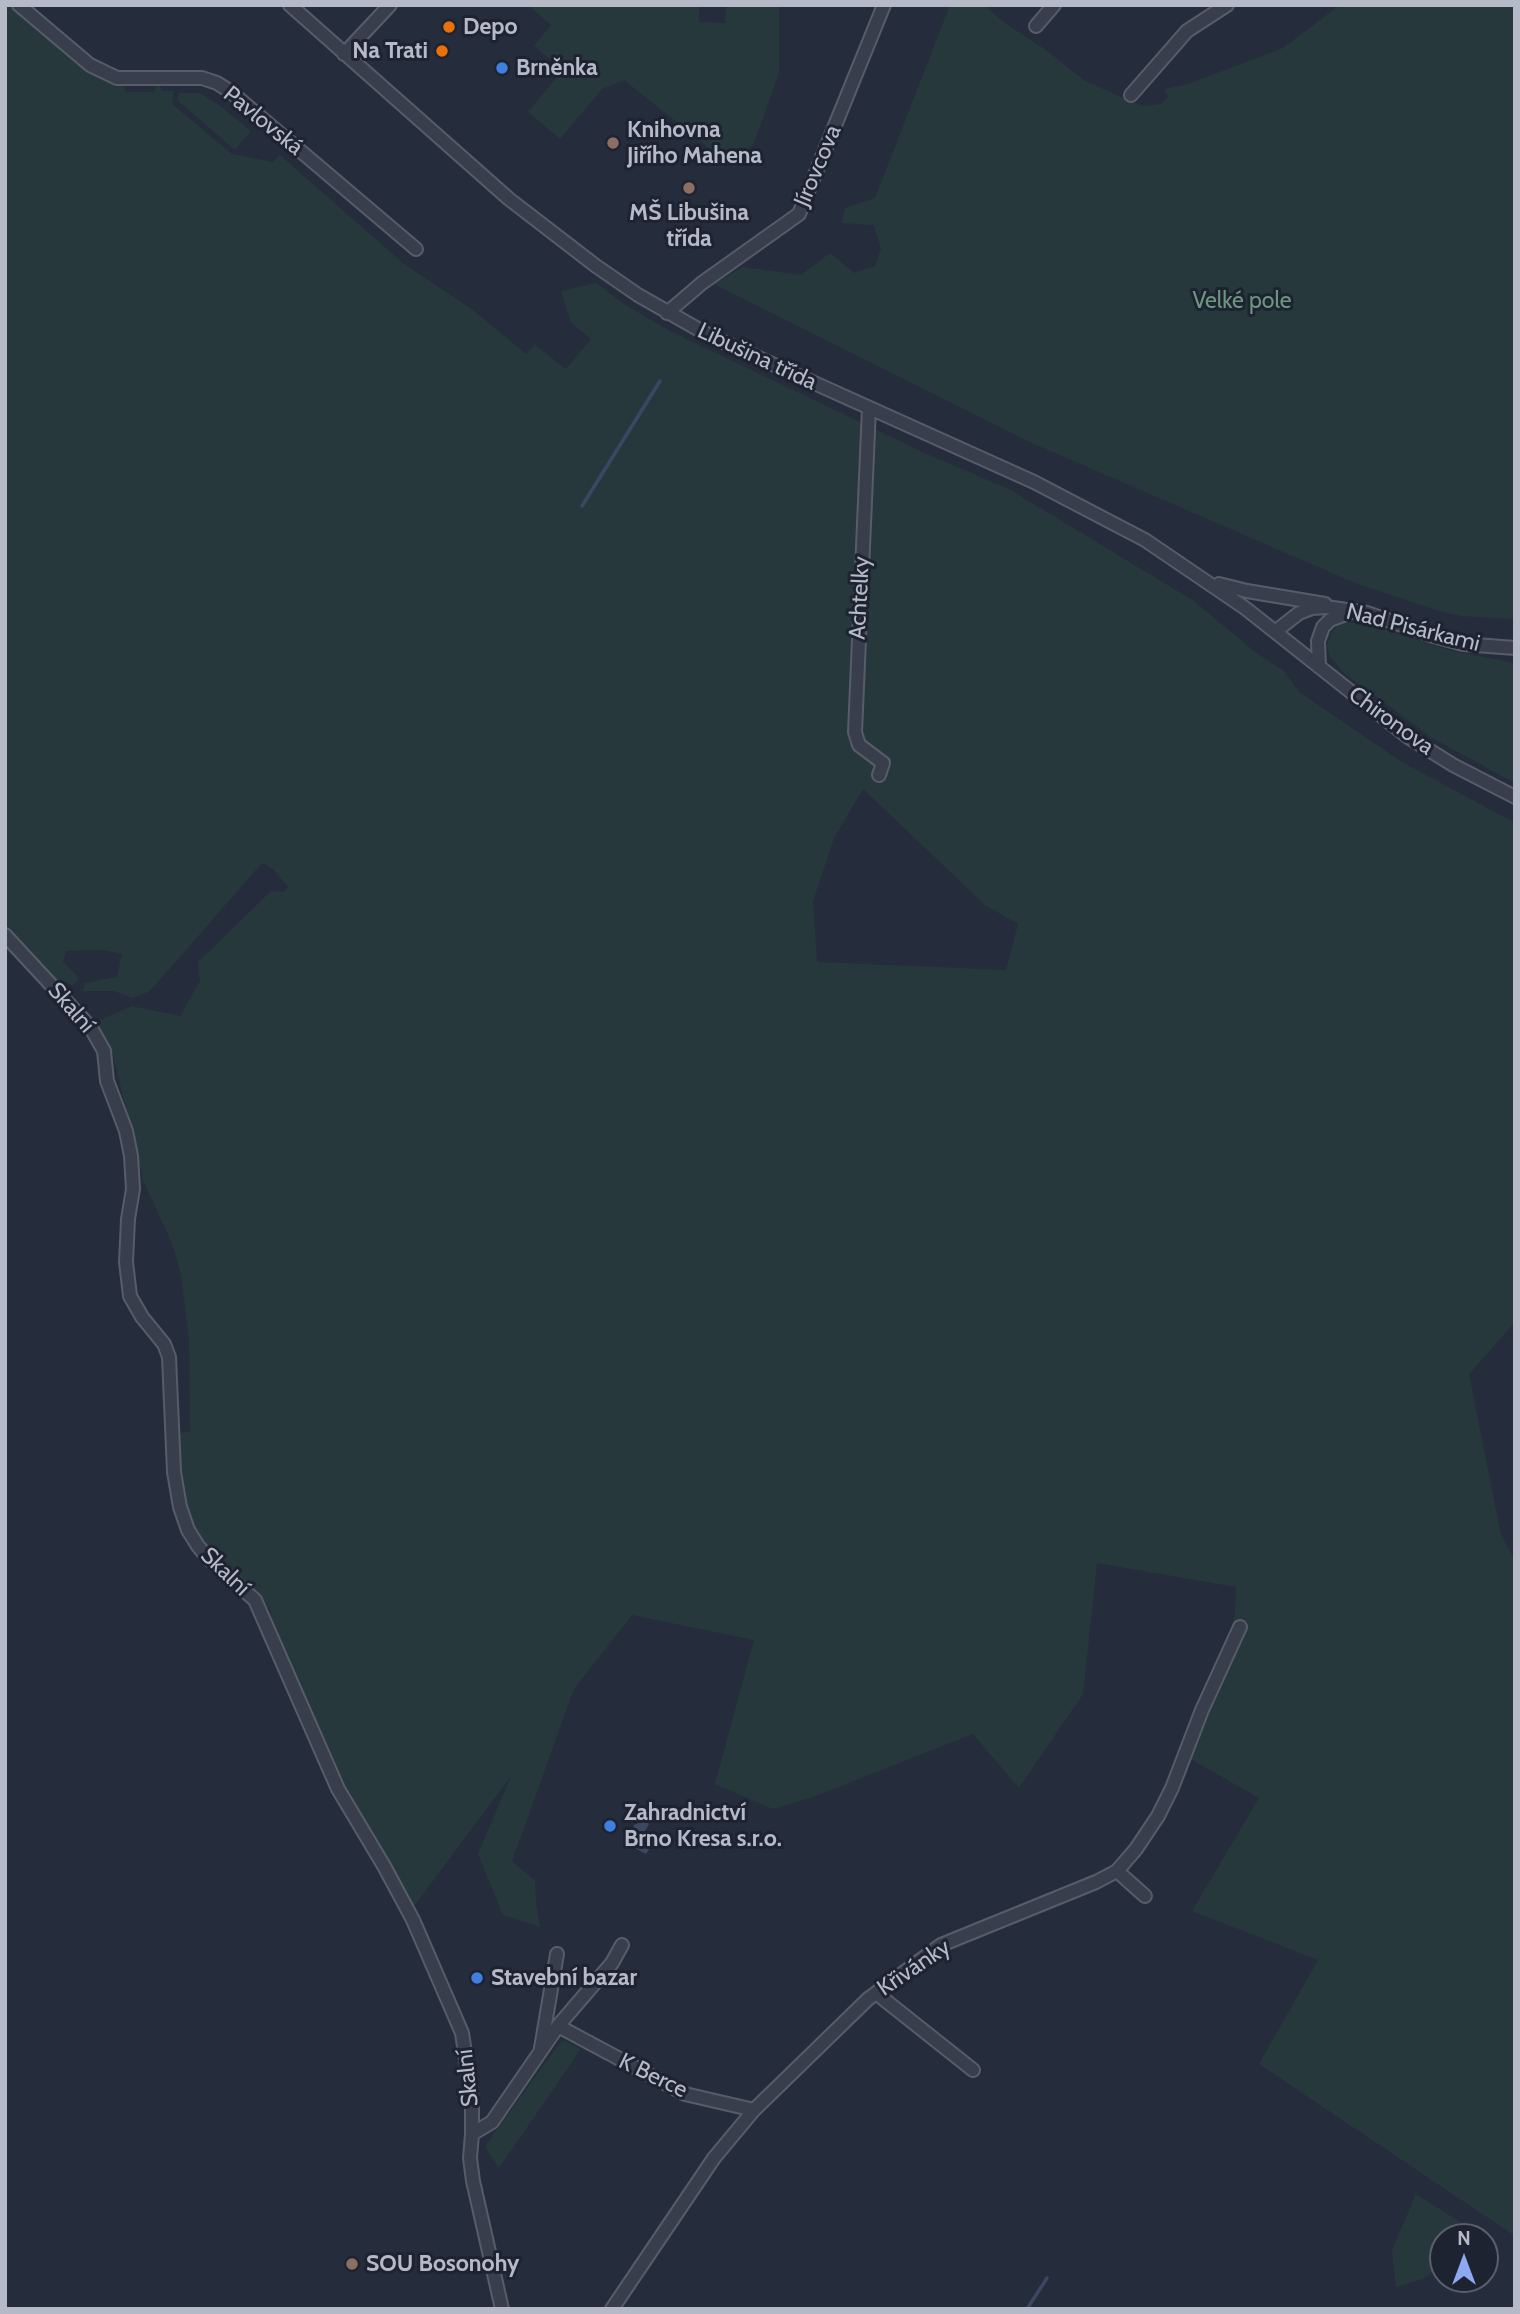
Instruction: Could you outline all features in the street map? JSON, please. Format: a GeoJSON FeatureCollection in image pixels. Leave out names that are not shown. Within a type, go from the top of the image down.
{"type":"FeatureCollection","features":[{"type":"Feature","properties":{"kind":"street","name":"Pavlovská"},"geometry":{"type":"LineString","coordinates":[[19,5],[90,65],[117,78],[202,78],[217,83],[416,249]]}},
{"type":"Feature","properties":{"kind":"street","name":"Libušina třída"},"geometry":{"type":"LineString","coordinates":[[290,5],[509,199],[609,276],[667,313],[731,347],[1071,500],[1146,540],[1276,631]]}},
{"type":"Feature","properties":{"kind":"street"},"geometry":{"type":"LineString","coordinates":[[344,54],[390,5]]}},
{"type":"Feature","properties":{"kind":"street","name":"Jírovcova"},"geometry":{"type":"LineString","coordinates":[[667,313],[702,284],[799,214],[884,5]]}},
{"type":"Feature","properties":{"kind":"street"},"geometry":{"type":"LineString","coordinates":[[1035,26],[1054,5]]}},
{"type":"Feature","properties":{"kind":"street"},"geometry":{"type":"LineString","coordinates":[[1131,95],[1187,31],[1227,5]]}},
{"type":"Feature","properties":{"kind":"street","name":"Achtelky"},"geometry":{"type":"LineString","coordinates":[[869,408],[855,732],[859,745],[883,762],[879,775]]}},
{"type":"Feature","properties":{"kind":"street"},"geometry":{"type":"LineString","coordinates":[[1205,579],[1238,589],[1356,611]]}},
{"type":"Feature","properties":{"kind":"street","name":"Nad Pisárkami"},"geometry":{"type":"LineString","coordinates":[[1276,631],[1299,614],[1312,608],[1326,607],[1356,611],[1446,640],[1476,646],[1515,648]]}},
{"type":"Feature","properties":{"kind":"street"},"geometry":{"type":"LineString","coordinates":[[1319,667],[1318,641],[1323,627],[1335,617],[1356,611]]}},
{"type":"Feature","properties":{"kind":"street","name":"Chironova"},"geometry":{"type":"LineString","coordinates":[[1276,631],[1416,742],[1453,765],[1515,797]]}},
{"type":"Feature","properties":{"kind":"street","name":"Skalní"},"geometry":{"type":"LineString","coordinates":[[5,935],[91,1028],[104,1051],[107,1081],[126,1130],[131,1156],[132,1189],[126,1262],[130,1296],[142,1317],[164,1343],[169,1357],[174,1472],[180,1507],[188,1530],[210,1560],[255,1600],[338,1789],[413,1920],[463,2033],[472,2100],[472,2181],[502,2309]]}},
{"type":"Feature","properties":{"kind":"street","name":"Křivánky"},"geometry":{"type":"LineString","coordinates":[[612,2309],[714,2158],[754,2110],[876,1993],[941,1945],[1117,1871],[1158,1816],[1240,1627]]}},
{"type":"Feature","properties":{"kind":"street"},"geometry":{"type":"LineString","coordinates":[[1117,1871],[1145,1896]]}},
{"type":"Feature","properties":{"kind":"street","name":"Skalní"},"geometry":{"type":"LineString","coordinates":[[472,2134],[492,2122],[558,2026],[611,1963],[622,1945]]}},
{"type":"Feature","properties":{"kind":"street","name":"Skalní"},"geometry":{"type":"LineString","coordinates":[[541,2052],[557,1954]]}},
{"type":"Feature","properties":{"kind":"street"},"geometry":{"type":"LineString","coordinates":[[876,1993],[973,2070]]}},
{"type":"Feature","properties":{"kind":"street","name":"K Berce"},"geometry":{"type":"LineString","coordinates":[[558,2026],[685,2094],[754,2110]]}},
{"type":"Feature","properties":{"kind":"green space"},"geometry":{"type":"Polygon","coordinates":[[[5,5],[10,5],[84,68],[122,83],[126,92],[154,92],[158,83],[163,91],[174,91],[172,104],[232,154],[273,162],[280,155],[404,264],[473,310],[526,354],[535,345],[566,369],[591,339],[571,323],[561,291],[596,283],[624,304],[672,332],[927,454],[1009,489],[1194,601],[1255,652],[1284,671],[1299,692],[1402,762],[1515,823],[1515,1322],[1469,1374],[1501,1535],[1515,1561],[1515,2236],[1259,2064],[1318,1960],[1192,1911],[1259,1798],[1180,1753],[1218,1665],[1235,1616],[1236,1587],[1097,1563],[1083,1694],[1019,1788],[973,1734],[813,1797],[773,1809],[715,1784],[754,1640],[632,1615],[574,1689],[512,1861],[535,1881],[540,1927],[503,1915],[478,1854],[511,1776],[412,1909],[344,1791],[272,1629],[271,1611],[258,1592],[237,1579],[197,1540],[185,1517],[178,1470],[178,1433],[190,1432],[189,1339],[181,1275],[173,1246],[143,1180],[113,1055],[93,1023],[132,1006],[180,1016],[200,981],[198,962],[271,891],[284,892],[288,887],[272,868],[262,863],[158,982],[148,992],[133,998],[114,991],[83,991],[85,983],[117,977],[122,954],[103,950],[66,951],[63,962],[79,978],[73,985],[64,982],[58,986],[35,964],[5,927],[5,5]],[[863,789],[834,838],[813,901],[817,962],[1006,970],[1018,924],[985,905],[863,789]]]}},
{"type":"Feature","properties":{"kind":"green space"},"geometry":{"type":"Polygon","coordinates":[[[528,5],[699,5],[699,22],[725,23],[726,5],[779,5],[779,73],[754,143],[734,168],[624,80],[602,89],[560,139],[528,112],[556,78],[548,71],[554,63],[534,46],[551,25],[528,5]]]}},
{"type":"Feature","properties":{"kind":"green space","name":"Velké pole"},"geometry":{"type":"Polygon","coordinates":[[[950,5],[984,5],[1085,81],[1142,106],[1161,104],[1168,96],[1164,89],[1188,84],[1283,48],[1340,5],[1515,5],[1515,619],[1461,616],[1442,612],[1355,583],[1032,443],[714,284],[743,267],[801,275],[830,253],[854,273],[875,266],[881,249],[874,225],[842,223],[845,208],[875,198],[950,5]]]}},
{"type":"Feature","properties":{"kind":"green space"},"geometry":{"type":"Polygon","coordinates":[[[179,93],[200,93],[251,131],[235,150],[177,100],[179,93]]]}},
{"type":"Feature","properties":{"kind":"green space"},"geometry":{"type":"Polygon","coordinates":[[[1346,622],[1371,625],[1452,651],[1515,663],[1515,783],[1432,738],[1344,673],[1330,657],[1327,646],[1331,633],[1346,622]]]}},
{"type":"Feature","properties":{"kind":"green space"},"geometry":{"type":"Polygon","coordinates":[[[562,2040],[581,2049],[499,2168],[485,2146],[562,2040]]]}},
{"type":"Feature","properties":{"kind":"green space"},"geometry":{"type":"Polygon","coordinates":[[[1416,2194],[1462,2223],[1429,2223],[1429,2275],[1423,2279],[1396,2287],[1392,2250],[1416,2194]]]}},
{"type":"Feature","properties":{"kind":"water"},"geometry":{"type":"Polygon","coordinates":[[[644,1820],[649,1824],[644,1833],[654,1842],[646,1854],[633,1847],[630,1839],[634,1825],[644,1820]]]}},
{"type":"Feature","properties":{"kind":"waterway"},"geometry":{"type":"LineString","coordinates":[[582,506],[660,381]]}},
{"type":"Feature","properties":{"kind":"waterway"},"geometry":{"type":"LineString","coordinates":[[1027,2309],[1047,2278]]}},
{"type":"Feature","properties":{"kind":"place","name":"Depo"},"geometry":{"type":"Point","coordinates":[449,27]}},
{"type":"Feature","properties":{"kind":"place","name":"Na Trati"},"geometry":{"type":"Point","coordinates":[442,51]}},
{"type":"Feature","properties":{"kind":"place","name":"Brněnka"},"geometry":{"type":"Point","coordinates":[502,68]}},
{"type":"Feature","properties":{"kind":"place","name":"Knihovna Jiřího Mahena"},"geometry":{"type":"Point","coordinates":[613,143]}},
{"type":"Feature","properties":{"kind":"place","name":"MŠ Libušina třída"},"geometry":{"type":"Point","coordinates":[689,188]}},
{"type":"Feature","properties":{"kind":"place","name":"Zahradnictví Brno Kresa s.r.o."},"geometry":{"type":"Point","coordinates":[610,1826]}},
{"type":"Feature","properties":{"kind":"place","name":"Stavební bazar"},"geometry":{"type":"Point","coordinates":[477,1978]}},
{"type":"Feature","properties":{"kind":"place","name":"SOU Bosonohy"},"geometry":{"type":"Point","coordinates":[352,2264]}}]}
